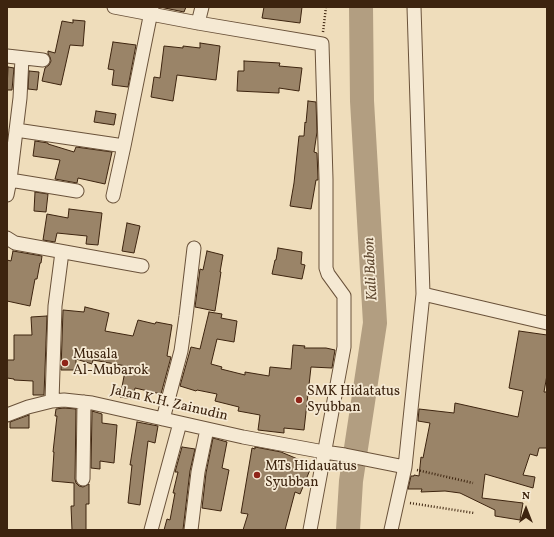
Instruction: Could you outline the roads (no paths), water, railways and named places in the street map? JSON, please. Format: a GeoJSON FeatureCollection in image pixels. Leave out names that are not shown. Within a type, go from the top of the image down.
{"type":"FeatureCollection","features":[{"type":"Feature","properties":{"kind":"street"},"geometry":{"type":"LineString","coordinates":[[114,7],[151,10],[198,23],[322,44],[326,179],[326,268],[328,274],[343,294],[344,346],[310,530]]}},
{"type":"Feature","properties":{"kind":"street"},"geometry":{"type":"LineString","coordinates":[[198,23],[202,7]]}},
{"type":"Feature","properties":{"kind":"street"},"geometry":{"type":"LineString","coordinates":[[391,530],[398,501],[403,467],[423,294],[414,7]]}},
{"type":"Feature","properties":{"kind":"street"},"geometry":{"type":"LineString","coordinates":[[113,196],[151,10]]}},
{"type":"Feature","properties":{"kind":"street"},"geometry":{"type":"LineString","coordinates":[[7,56],[43,60]]}},
{"type":"Feature","properties":{"kind":"street"},"geometry":{"type":"LineString","coordinates":[[7,195],[20,98],[22,58]]}},
{"type":"Feature","properties":{"kind":"street"},"geometry":{"type":"LineString","coordinates":[[16,130],[124,146]]}},
{"type":"Feature","properties":{"kind":"street"},"geometry":{"type":"LineString","coordinates":[[10,180],[77,191]]}},
{"type":"Feature","properties":{"kind":"street"},"geometry":{"type":"LineString","coordinates":[[7,238],[15,244],[142,266]]}},
{"type":"Feature","properties":{"kind":"street"},"geometry":{"type":"LineString","coordinates":[[164,419],[180,351],[186,316],[194,248]]}},
{"type":"Feature","properties":{"kind":"street"},"geometry":{"type":"LineString","coordinates":[[52,401],[55,306],[62,252]]}},
{"type":"Feature","properties":{"kind":"street"},"geometry":{"type":"LineString","coordinates":[[423,294],[547,323]]}},
{"type":"Feature","properties":{"kind":"street","name":"Jalan K.H. Zainudin"},"geometry":{"type":"LineString","coordinates":[[7,415],[28,407],[52,401],[64,400],[84,402],[243,437],[403,467]]}},
{"type":"Feature","properties":{"kind":"street"},"geometry":{"type":"LineString","coordinates":[[83,480],[84,402]]}},
{"type":"Feature","properties":{"kind":"street"},"geometry":{"type":"LineString","coordinates":[[151,530],[180,423]]}},
{"type":"Feature","properties":{"kind":"street"},"geometry":{"type":"LineString","coordinates":[[191,530],[198,472],[207,429]]}},
{"type":"Feature","properties":{"kind":"waterway","name":"Kali Babon"},"geometry":{"type":"LineString","coordinates":[[348,530],[351,481],[375,323],[362,101],[361,7]]}},
{"type":"Feature","properties":{"kind":"place","name":"Musala Al-Mubarok"},"geometry":{"type":"Point","coordinates":[65,363]}},
{"type":"Feature","properties":{"kind":"place","name":"SMK Hidatatus Syubban"},"geometry":{"type":"Point","coordinates":[299,400]}},
{"type":"Feature","properties":{"kind":"place","name":"MTs Hidauatus Syubban"},"geometry":{"type":"Point","coordinates":[257,475]}}]}
